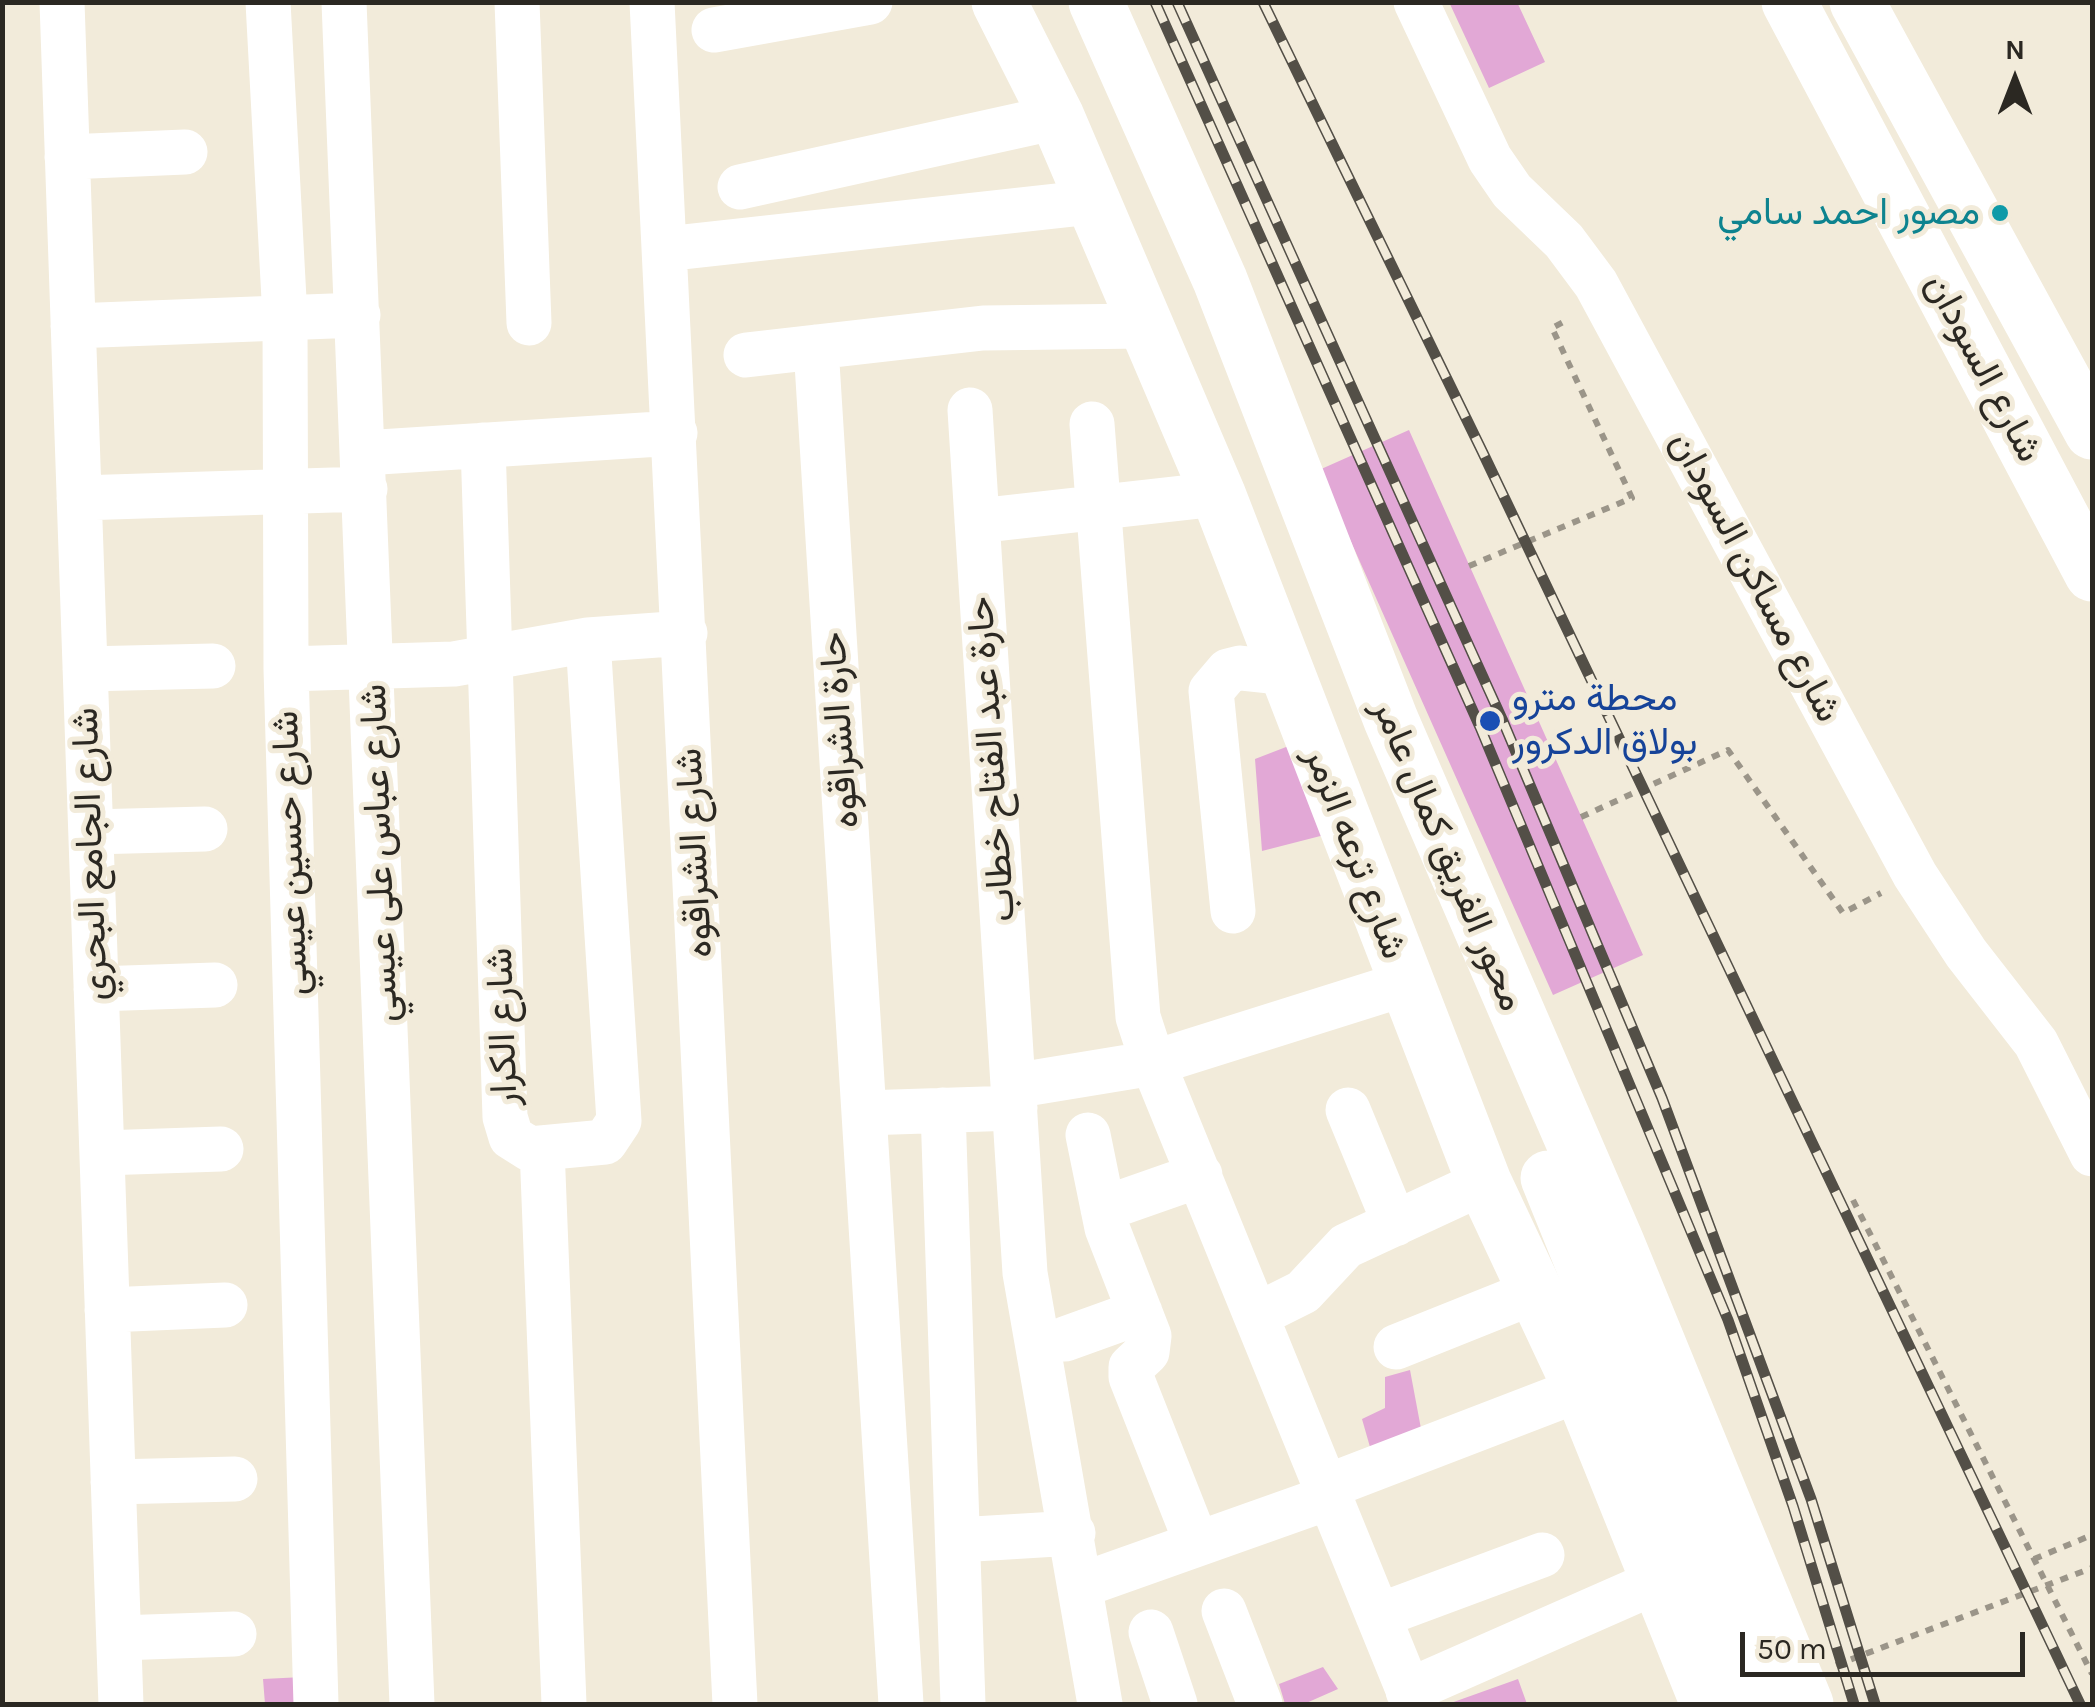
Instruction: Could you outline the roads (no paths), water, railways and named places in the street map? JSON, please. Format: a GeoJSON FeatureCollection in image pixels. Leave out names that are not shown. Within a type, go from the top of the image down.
{"type":"FeatureCollection","features":[{"type":"Feature","properties":{"kind":"main road","name":"شارع ترعه الزمر"},"geometry":{"type":"LineString","coordinates":[[1000,2],[1056,117],[1218,494],[1404,984],[1484,1182],[1582,1390],[1708,1704]]}},
{"type":"Feature","properties":{"kind":"main road","name":"محور الفريق كمال عامر"},"geometry":{"type":"LineString","coordinates":[[1061,2],[1194,298],[1364,734],[1662,1451],[1762,1704]]}},
{"type":"Feature","properties":{"kind":"main road","name":"محور الفريق كمال عامر"},"geometry":{"type":"LineString","coordinates":[[1096,2],[1220,280],[1398,738],[1740,1534],[1812,1688]]}},
{"type":"Feature","properties":{"kind":"main road","name":"شارع السودان"},"geometry":{"type":"LineString","coordinates":[[1789,2],[2092,574]]}},
{"type":"Feature","properties":{"kind":"main road","name":"شارع السودان"},"geometry":{"type":"LineString","coordinates":[[1857,2],[2092,432]]}},
{"type":"Feature","properties":{"kind":"street","name":"شارع الجامع البحري"},"geometry":{"type":"LineString","coordinates":[[62,2],[121,1704]]}},
{"type":"Feature","properties":{"kind":"street","name":"شارع حسين عيسي"},"geometry":{"type":"LineString","coordinates":[[268,2],[284,318],[286,669],[316,1704]]}},
{"type":"Feature","properties":{"kind":"street","name":"شارع عباس على عيسي"},"geometry":{"type":"LineString","coordinates":[[344,2],[374,670],[412,1704]]}},
{"type":"Feature","properties":{"kind":"street"},"geometry":{"type":"LineString","coordinates":[[517,2],[528,323]]}},
{"type":"Feature","properties":{"kind":"street","name":"شارع الشراقوه"},"geometry":{"type":"LineString","coordinates":[[652,2],[735,1704]]}},
{"type":"Feature","properties":{"kind":"street"},"geometry":{"type":"LineString","coordinates":[[714,30],[823,6],[870,2]]}},
{"type":"Feature","properties":{"kind":"street","name":"شارع مساكن السودان"},"geometry":{"type":"LineString","coordinates":[[1416,2],[1500,176],[1564,240],[1596,284],[1915,875],[1966,953],[2036,1043],[2092,1154]]}},
{"type":"Feature","properties":{"kind":"street"},"geometry":{"type":"LineString","coordinates":[[740,187],[1056,117]]}},
{"type":"Feature","properties":{"kind":"street"},"geometry":{"type":"LineString","coordinates":[[67,156],[184,152]]}},
{"type":"Feature","properties":{"kind":"street"},"geometry":{"type":"LineString","coordinates":[[665,249],[1092,202]]}},
{"type":"Feature","properties":{"kind":"street"},"geometry":{"type":"LineString","coordinates":[[73,326],[358,315]]}},
{"type":"Feature","properties":{"kind":"street"},"geometry":{"type":"LineString","coordinates":[[746,355],[983,328],[1144,326]]}},
{"type":"Feature","properties":{"kind":"street","name":"حارة الشراقوه"},"geometry":{"type":"LineString","coordinates":[[816,347],[901,1704]]}},
{"type":"Feature","properties":{"kind":"street","name":"حارة عبد الفتاح خطاب"},"geometry":{"type":"LineString","coordinates":[[970,410],[1030,1310],[1082,1584],[1100,1704]]}},
{"type":"Feature","properties":{"kind":"street"},"geometry":{"type":"LineString","coordinates":[[1092,424],[1137,1001],[1153,1063],[1411,1698],[1658,1582]]}},
{"type":"Feature","properties":{"kind":"street"},"geometry":{"type":"LineString","coordinates":[[79,498],[287,491],[483,445],[675,433]]}},
{"type":"Feature","properties":{"kind":"street","name":"شارع الكرار"},"geometry":{"type":"LineString","coordinates":[[483,445],[506,1116],[512,1138],[520,1145],[542,1148],[564,1704]]}},
{"type":"Feature","properties":{"kind":"street"},"geometry":{"type":"LineString","coordinates":[[977,521],[1098,504],[1218,494]]}},
{"type":"Feature","properties":{"kind":"street"},"geometry":{"type":"LineString","coordinates":[[286,669],[374,670],[492,659],[588,640],[685,633]]}},
{"type":"Feature","properties":{"kind":"street"},"geometry":{"type":"LineString","coordinates":[[542,1148],[606,1142],[619,1121],[588,640]]}},
{"type":"Feature","properties":{"kind":"street"},"geometry":{"type":"LineString","coordinates":[[84,670],[212,666]]}},
{"type":"Feature","properties":{"kind":"street"},"geometry":{"type":"LineString","coordinates":[[1233,911],[1211,691],[1228,671],[1240,668],[1287,673]]}},
{"type":"Feature","properties":{"kind":"street"},"geometry":{"type":"LineString","coordinates":[[90,832],[205,828]]}},
{"type":"Feature","properties":{"kind":"street"},"geometry":{"type":"LineString","coordinates":[[864,1114],[944,1110],[1014,1097],[1153,1063],[1404,984]]}},
{"type":"Feature","properties":{"kind":"street"},"geometry":{"type":"LineString","coordinates":[[96,989],[215,985]]}},
{"type":"Feature","properties":{"kind":"street"},"geometry":{"type":"LineString","coordinates":[[944,1110],[963,1704]]}},
{"type":"Feature","properties":{"kind":"street"},"geometry":{"type":"LineString","coordinates":[[1348,1110],[1395,1224]]}},
{"type":"Feature","properties":{"kind":"street"},"geometry":{"type":"LineString","coordinates":[[1088,1135],[1103,1210],[1150,1342],[1147,1352],[1133,1362],[1131,1377],[1197,1544]]}},
{"type":"Feature","properties":{"kind":"street"},"geometry":{"type":"LineString","coordinates":[[102,1153],[221,1149]]}},
{"type":"Feature","properties":{"kind":"street"},"geometry":{"type":"LineString","coordinates":[[1103,1210],[1200,1175]]}},
{"type":"Feature","properties":{"kind":"street"},"geometry":{"type":"LineString","coordinates":[[1257,1315],[1303,1292],[1346,1246],[1484,1182]]}},
{"type":"Feature","properties":{"kind":"street"},"geometry":{"type":"LineString","coordinates":[[1396,1347],[1536,1291]]}},
{"type":"Feature","properties":{"kind":"street"},"geometry":{"type":"LineString","coordinates":[[107,1310],[225,1306]]}},
{"type":"Feature","properties":{"kind":"street"},"geometry":{"type":"LineString","coordinates":[[1065,1339],[1140,1312]]}},
{"type":"Feature","properties":{"kind":"street"},"geometry":{"type":"LineString","coordinates":[[1082,1584],[1197,1544],[1582,1390]]}},
{"type":"Feature","properties":{"kind":"street"},"geometry":{"type":"LineString","coordinates":[[113,1482],[235,1479]]}},
{"type":"Feature","properties":{"kind":"street"},"geometry":{"type":"LineString","coordinates":[[958,1540],[1072,1533]]}},
{"type":"Feature","properties":{"kind":"street"},"geometry":{"type":"LineString","coordinates":[[1378,1616],[1542,1555]]}},
{"type":"Feature","properties":{"kind":"street"},"geometry":{"type":"LineString","coordinates":[[1224,1611],[1260,1704]]}},
{"type":"Feature","properties":{"kind":"street"},"geometry":{"type":"LineString","coordinates":[[1150,1632],[1175,1704]]}},
{"type":"Feature","properties":{"kind":"street"},"geometry":{"type":"LineString","coordinates":[[118,1638],[234,1634]]}},
{"type":"Feature","properties":{"kind":"railway"},"geometry":{"type":"LineString","coordinates":[[1155,2],[1480,727],[1728,1320],[1793,1506],[1854,1704]]}},
{"type":"Feature","properties":{"kind":"railway"},"geometry":{"type":"LineString","coordinates":[[1177,2],[1502,719],[1662,1098],[1811,1499],[1875,1704]]}},
{"type":"Feature","properties":{"kind":"railway"},"geometry":{"type":"LineString","coordinates":[[1263,2],[1482,451],[2080,1704]]}},
{"type":"Feature","properties":{"kind":"place","name":"مصور احمد سامي"},"geometry":{"type":"Point","coordinates":[2000,213]}},
{"type":"Feature","properties":{"kind":"place","name":"محطة مترو بولاق الدكرور"},"geometry":{"type":"Point","coordinates":[1490,721]}}]}
